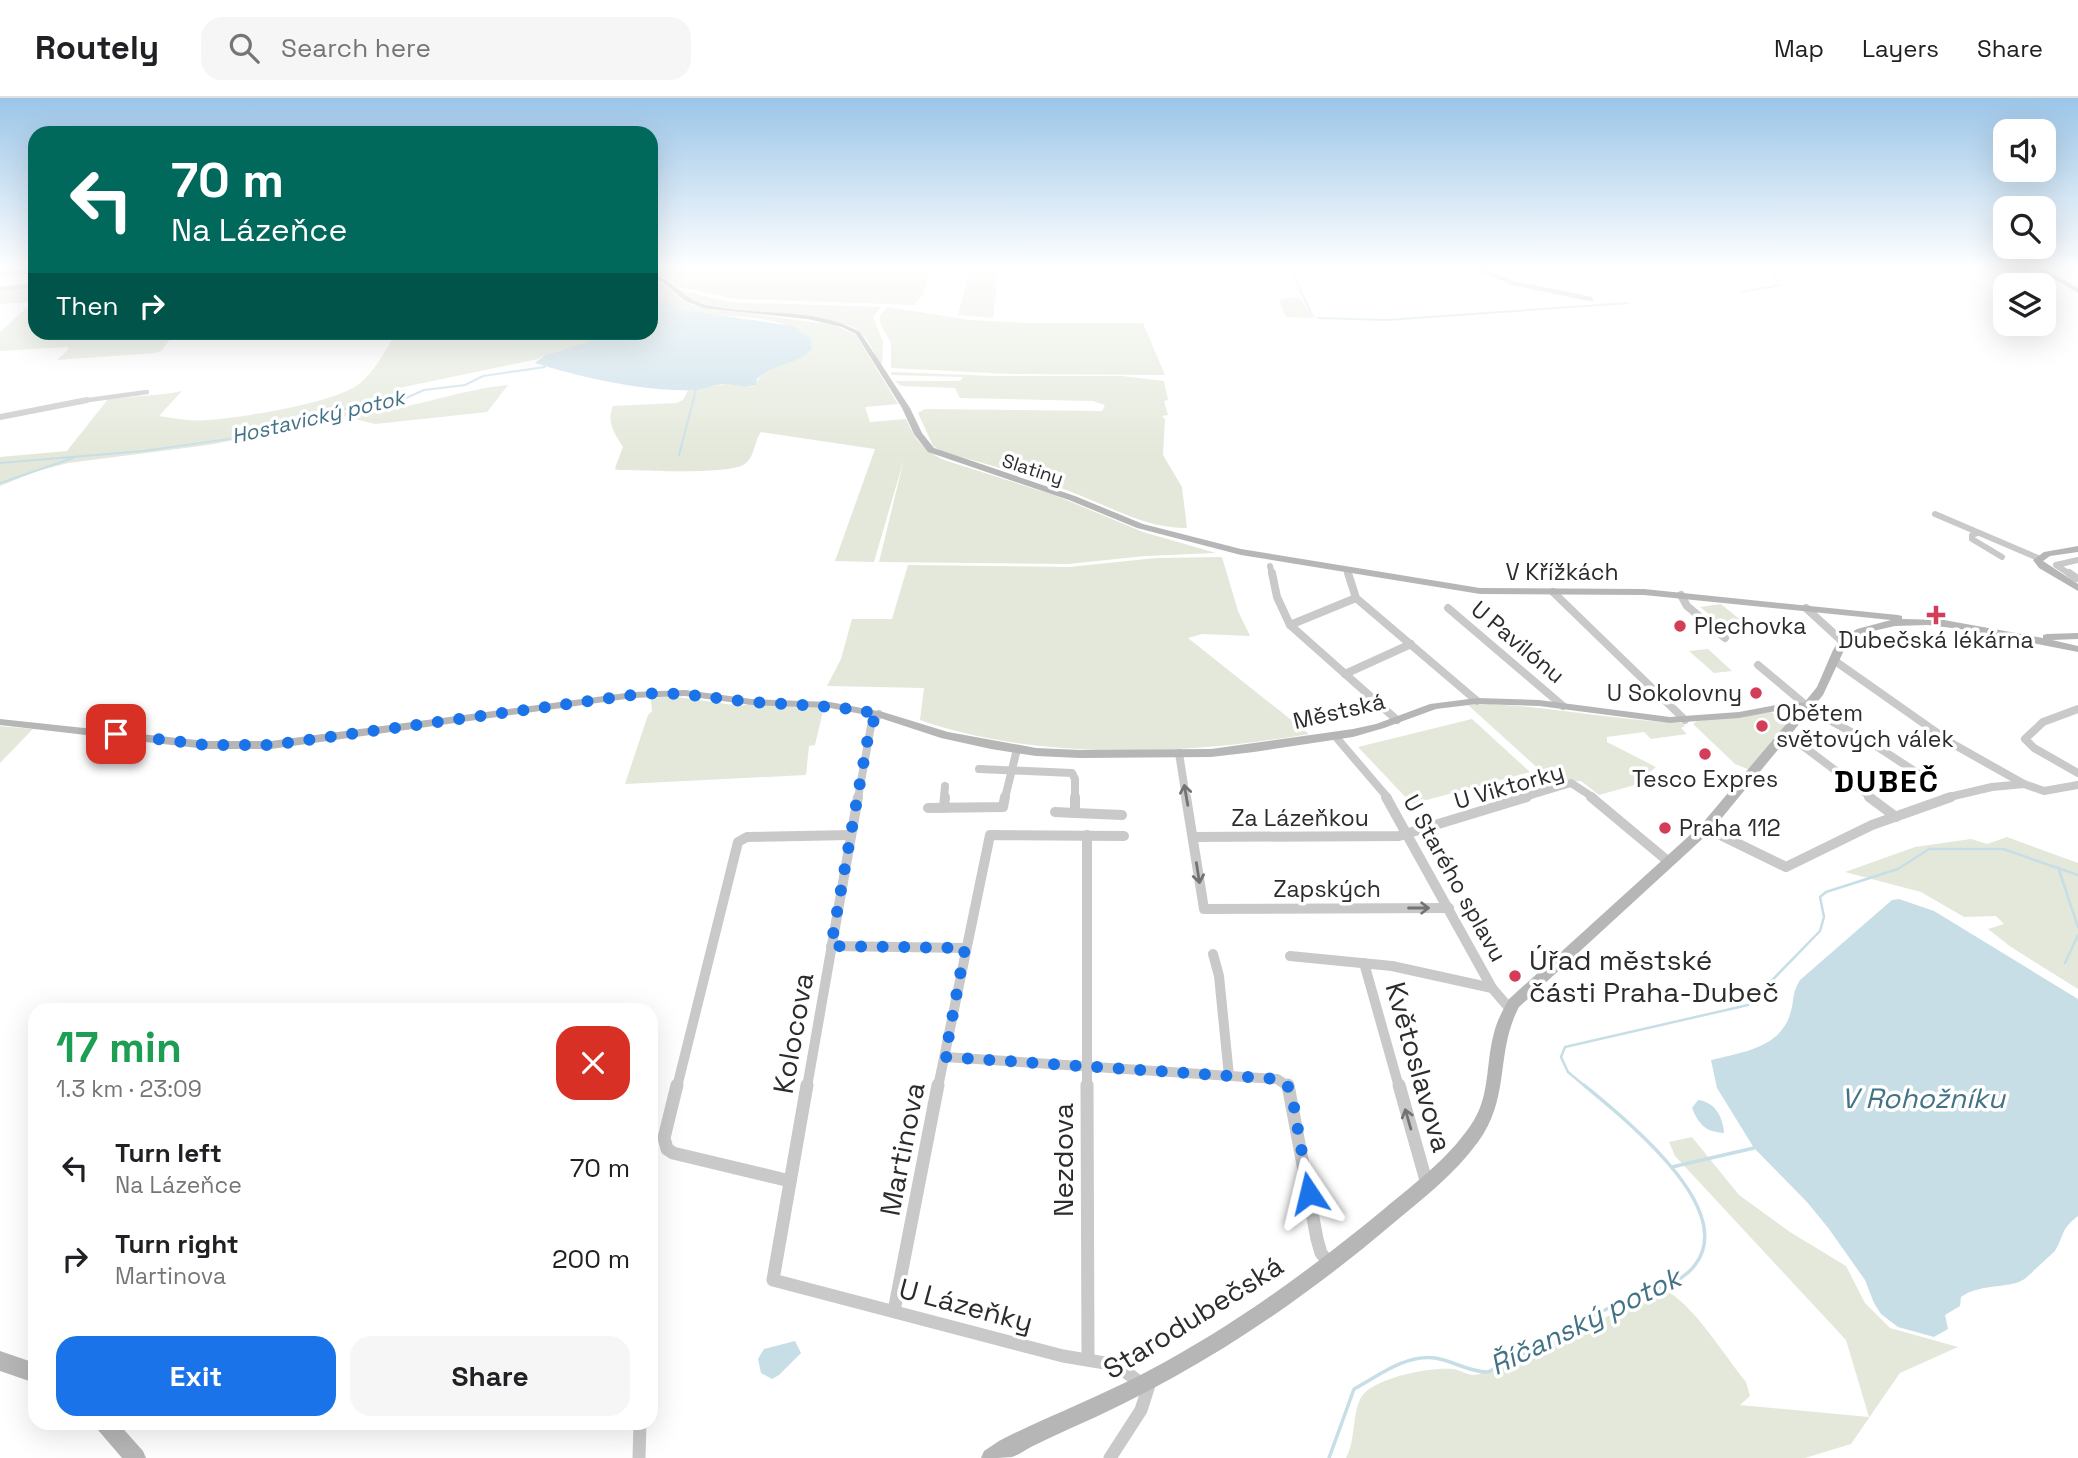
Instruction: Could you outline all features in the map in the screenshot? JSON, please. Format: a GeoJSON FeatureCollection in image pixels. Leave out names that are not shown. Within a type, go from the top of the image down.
{"type":"FeatureCollection","features":[{"type":"Feature","properties":{"kind":"street"},"geometry":{"type":"LineString","coordinates":[[854,330],[883,373]]}},
{"type":"Feature","properties":{"kind":"street","name":"Slatiny"},"geometry":{"type":"LineString","coordinates":[[883,373],[918,434],[931,450],[1072,498],[1140,526],[1211,546]]}},
{"type":"Feature","properties":{"kind":"street"},"geometry":{"type":"LineString","coordinates":[[0,417],[57,404],[147,392]]}},
{"type":"Feature","properties":{"kind":"street"},"geometry":{"type":"LineString","coordinates":[[1935,514],[2038,558],[2078,549]]}},
{"type":"Feature","properties":{"kind":"street"},"geometry":{"type":"LineString","coordinates":[[1978,533],[1972,535],[1972,540],[2001,557]]}},
{"type":"Feature","properties":{"kind":"street","name":"V Křížkách"},"geometry":{"type":"LineString","coordinates":[[1211,546],[1453,588],[1507,593],[1627,591],[1915,620]]}},
{"type":"Feature","properties":{"kind":"street"},"geometry":{"type":"LineString","coordinates":[[2038,558],[2042,566],[2077,583]]}},
{"type":"Feature","properties":{"kind":"street"},"geometry":{"type":"LineString","coordinates":[[2077,583],[2056,565],[2078,560]]}},
{"type":"Feature","properties":{"kind":"street"},"geometry":{"type":"LineString","coordinates":[[1270,566],[1277,597],[1290,625],[1397,720]]}},
{"type":"Feature","properties":{"kind":"street"},"geometry":{"type":"LineString","coordinates":[[1348,573],[1356,598],[1477,701]]}},
{"type":"Feature","properties":{"kind":"street"},"geometry":{"type":"LineString","coordinates":[[1553,592],[1685,720]]}},
{"type":"Feature","properties":{"kind":"street"},"geometry":{"type":"LineString","coordinates":[[1681,595],[1687,606],[1725,638]]}},
{"type":"Feature","properties":{"kind":"street"},"geometry":{"type":"LineString","coordinates":[[1290,625],[1356,598]]}},
{"type":"Feature","properties":{"kind":"street","name":"U Pavilónu"},"geometry":{"type":"LineString","coordinates":[[1448,608],[1563,706]]}},
{"type":"Feature","properties":{"kind":"street"},"geometry":{"type":"LineString","coordinates":[[1806,608],[1843,642],[1866,629],[1915,620],[1958,623],[2077,648]]}},
{"type":"Feature","properties":{"kind":"street"},"geometry":{"type":"LineString","coordinates":[[2036,640],[2078,636]]}},
{"type":"Feature","properties":{"kind":"street","name":"Starodubečská"},"geometry":{"type":"LineString","coordinates":[[991,1458],[1145,1383],[1247,1322],[1329,1263],[1427,1184],[1460,1150],[1488,1110],[1501,1034],[1510,1009],[1706,828],[1787,734],[1828,681],[1843,642]]}},
{"type":"Feature","properties":{"kind":"street"},"geometry":{"type":"LineString","coordinates":[[1345,674],[1411,644]]}},
{"type":"Feature","properties":{"kind":"street"},"geometry":{"type":"LineString","coordinates":[[1835,661],[1953,744],[2034,791],[2053,791],[2078,785]]}},
{"type":"Feature","properties":{"kind":"street"},"geometry":{"type":"LineString","coordinates":[[1758,665],[1808,707],[1919,774]]}},
{"type":"Feature","properties":{"kind":"street","name":"Městská"},"geometry":{"type":"LineString","coordinates":[[0,722],[206,745],[271,745],[650,693],[685,693],[752,702],[830,705],[879,714],[945,735],[1017,749],[1080,754],[1231,751],[1335,736],[1368,729],[1434,706],[1477,701],[1563,706],[1631,716],[1685,720],[1740,715],[1792,705],[1808,707]]}},
{"type":"Feature","properties":{"kind":"street"},"geometry":{"type":"LineString","coordinates":[[2078,709],[2043,722],[2025,738],[2034,748],[2078,773]]}},
{"type":"Feature","properties":{"kind":"street","name":"Kolocova"},"geometry":{"type":"LineString","coordinates":[[773,1280],[870,726],[879,714]]}},
{"type":"Feature","properties":{"kind":"street"},"geometry":{"type":"LineString","coordinates":[[1787,734],[1896,817]]}},
{"type":"Feature","properties":{"kind":"street","name":"U Starého splavu"},"geometry":{"type":"LineString","coordinates":[[1335,736],[1390,801],[1492,988],[1510,1009]]}},
{"type":"Feature","properties":{"kind":"street"},"geometry":{"type":"LineString","coordinates":[[928,808],[1003,807],[1017,749]]}},
{"type":"Feature","properties":{"kind":"street"},"geometry":{"type":"LineString","coordinates":[[1179,753],[1193,837]]}},
{"type":"Feature","properties":{"kind":"street"},"geometry":{"type":"LineString","coordinates":[[979,769],[1072,773],[1075,779],[1075,813]]}},
{"type":"Feature","properties":{"kind":"street","name":"U Viktorky"},"geometry":{"type":"LineString","coordinates":[[1408,835],[1569,784],[1580,787],[1669,862]]}},
{"type":"Feature","properties":{"kind":"street"},"geometry":{"type":"LineString","coordinates":[[1706,828],[1786,867],[1896,817],[1967,791],[2024,784]]}},
{"type":"Feature","properties":{"kind":"street"},"geometry":{"type":"LineString","coordinates":[[944,808],[946,786]]}},
{"type":"Feature","properties":{"kind":"street"},"geometry":{"type":"LineString","coordinates":[[1055,812],[1122,815]]}},
{"type":"Feature","properties":{"kind":"street","name":"Martinova"},"geometry":{"type":"LineString","coordinates":[[894,1311],[965,948],[990,835],[993,832],[1087,835]]}},
{"type":"Feature","properties":{"kind":"street"},"geometry":{"type":"LineString","coordinates":[[790,1181],[673,1153],[667,1149],[664,1139],[738,842],[747,837],[851,835]]}},
{"type":"Feature","properties":{"kind":"street"},"geometry":{"type":"LineString","coordinates":[[1087,835],[1124,836]]}},
{"type":"Feature","properties":{"kind":"street","name":"Nezdova"},"geometry":{"type":"LineString","coordinates":[[1087,835],[1087,1360]]}},
{"type":"Feature","properties":{"kind":"street","name":"Za Lázeňkou"},"geometry":{"type":"LineString","coordinates":[[1193,837],[1408,835]]}},
{"type":"Feature","properties":{"kind":"street","name":"Zapských"},"geometry":{"type":"LineString","coordinates":[[1193,837],[1204,909],[1449,908]]}},
{"type":"Feature","properties":{"kind":"street"},"geometry":{"type":"LineString","coordinates":[[831,946],[965,948]]}},
{"type":"Feature","properties":{"kind":"street"},"geometry":{"type":"LineString","coordinates":[[1213,954],[1219,976],[1229,1076]]}},
{"type":"Feature","properties":{"kind":"street","name":"Květoslavova"},"geometry":{"type":"LineString","coordinates":[[1290,956],[1329,958],[1433,972],[1492,988]]}},
{"type":"Feature","properties":{"kind":"street","name":"Květoslavova"},"geometry":{"type":"LineString","coordinates":[[1364,963],[1427,1184]]}},
{"type":"Feature","properties":{"kind":"street"},"geometry":{"type":"LineString","coordinates":[[945,1057],[1277,1079],[1287,1084],[1293,1101],[1317,1239],[1321,1253],[1329,1263]]}},
{"type":"Feature","properties":{"kind":"street","name":"U Lázeňky"},"geometry":{"type":"LineString","coordinates":[[773,1280],[1087,1360],[1117,1365],[1145,1383]]}},
{"type":"Feature","properties":{"kind":"street"},"geometry":{"type":"LineString","coordinates":[[0,1361],[28,1371]]}},
{"type":"Feature","properties":{"kind":"street"},"geometry":{"type":"LineString","coordinates":[[1110,1458],[1141,1409],[1145,1383]]}},
{"type":"Feature","properties":{"kind":"street"},"geometry":{"type":"LineString","coordinates":[[111,1430],[136,1458]]}},
{"type":"Feature","properties":{"kind":"street"},"geometry":{"type":"LineString","coordinates":[[639,1458],[640,1430]]}},
{"type":"Feature","properties":{"kind":"shaded area"},"geometry":{"type":"Polygon","coordinates":[[[28,330],[28,340],[170,340],[161,351],[155,353],[57,360],[69,349],[67,347],[0,351],[0,332],[28,330]]]}},
{"type":"Feature","properties":{"kind":"shaded area"},"geometry":{"type":"Polygon","coordinates":[[[799,330],[846,330],[856,335],[898,404],[865,407],[870,422],[906,419],[920,443],[944,460],[1057,496],[1143,532],[1216,553],[1145,556],[1068,564],[879,562],[904,459],[874,562],[835,561],[875,449],[761,432],[750,459],[733,468],[701,471],[615,468],[623,447],[611,423],[613,406],[676,403],[683,400],[688,390],[726,384],[753,387],[763,373],[810,352],[811,339],[799,330]]]}},
{"type":"Feature","properties":{"kind":"shaded area"},"geometry":{"type":"Polygon","coordinates":[[[858,330],[878,330],[883,342],[882,368],[872,348],[858,330]]]}},
{"type":"Feature","properties":{"kind":"shaded area"},"geometry":{"type":"Polygon","coordinates":[[[884,330],[1146,330],[1165,375],[1012,374],[891,368],[891,343],[884,330]]]}},
{"type":"Feature","properties":{"kind":"shaded area"},"geometry":{"type":"Polygon","coordinates":[[[392,340],[590,340],[538,359],[404,387],[393,391],[408,389],[342,412],[381,411],[508,385],[487,412],[375,424],[336,414],[255,436],[208,445],[68,463],[37,471],[0,486],[0,457],[67,451],[108,399],[182,391],[159,416],[201,420],[241,416],[309,403],[347,391],[359,384],[392,340]]]}},
{"type":"Feature","properties":{"kind":"shaded area"},"geometry":{"type":"Polygon","coordinates":[[[891,372],[994,376],[1122,376],[1164,381],[1168,400],[1164,401],[1168,415],[1162,416],[1165,419],[1163,455],[1182,487],[1187,528],[1157,525],[1038,480],[944,453],[933,446],[918,413],[925,409],[1102,411],[1105,405],[1093,401],[960,398],[955,388],[901,386],[895,381],[960,381],[963,377],[891,375],[891,372]]]}},
{"type":"Feature","properties":{"kind":"shaded area"},"geometry":{"type":"Polygon","coordinates":[[[1222,557],[1238,611],[1250,636],[1202,634],[1188,638],[1309,734],[1164,750],[1062,748],[965,733],[920,720],[924,688],[827,686],[841,659],[852,619],[892,619],[908,565],[1069,567],[1156,558],[1222,557]]]}},
{"type":"Feature","properties":{"kind":"shaded area"},"geometry":{"type":"Polygon","coordinates":[[[1721,604],[1744,623],[1722,625],[1700,607],[1721,604]]]}},
{"type":"Feature","properties":{"kind":"shaded area"},"geometry":{"type":"Polygon","coordinates":[[[1708,649],[1732,671],[1714,673],[1689,651],[1708,649]]]}},
{"type":"Feature","properties":{"kind":"shaded area"},"geometry":{"type":"Polygon","coordinates":[[[670,696],[741,706],[824,707],[815,745],[809,746],[806,775],[625,784],[648,715],[652,711],[651,700],[670,696]]]}},
{"type":"Feature","properties":{"kind":"shaded area"},"geometry":{"type":"Polygon","coordinates":[[[1488,704],[1683,723],[1685,726],[1681,728],[1687,734],[1651,739],[1644,732],[1607,737],[1607,742],[1656,767],[1635,785],[1599,795],[1581,781],[1553,782],[1468,705],[1488,704]]]}},
{"type":"Feature","properties":{"kind":"shaded area"},"geometry":{"type":"Polygon","coordinates":[[[1771,712],[1788,722],[1750,770],[1735,764],[1693,724],[1697,721],[1771,712]]]}},
{"type":"Feature","properties":{"kind":"shaded area"},"geometry":{"type":"Polygon","coordinates":[[[1472,719],[1530,772],[1412,804],[1358,747],[1472,719]]]}},
{"type":"Feature","properties":{"kind":"shaded area"},"geometry":{"type":"Polygon","coordinates":[[[0,726],[33,729],[0,763],[0,726]]]}},
{"type":"Feature","properties":{"kind":"shaded area"},"geometry":{"type":"Polygon","coordinates":[[[2007,837],[2078,863],[2078,989],[2011,947],[1988,929],[2004,924],[1996,916],[1964,917],[1921,892],[1845,872],[1915,847],[1971,839],[1987,844],[2007,837]]]}},
{"type":"Feature","properties":{"kind":"shaded area"},"geometry":{"type":"Polygon","coordinates":[[[1692,1137],[1739,1195],[1790,1232],[1846,1266],[1865,1303],[1890,1328],[1958,1347],[1900,1373],[1851,1444],[1805,1458],[1346,1458],[1359,1402],[1369,1389],[1379,1383],[1431,1370],[1453,1369],[1474,1375],[1482,1373],[1519,1359],[1664,1289],[1697,1318],[1746,1382],[1750,1396],[1740,1405],[1869,1417],[1846,1340],[1675,1156],[1669,1142],[1692,1137]]]}},
{"type":"Feature","properties":{"kind":"water"},"geometry":{"type":"Polygon","coordinates":[[[658,330],[799,330],[811,339],[812,349],[799,358],[763,374],[757,379],[756,385],[724,384],[692,390],[653,389],[612,382],[535,363],[545,355],[589,340],[658,340],[658,330]]]}},
{"type":"Feature","properties":{"kind":"water","name":"V Rohožníku"},"geometry":{"type":"Polygon","coordinates":[[[1899,899],[1934,911],[2078,999],[2078,1216],[2065,1229],[2055,1251],[2027,1277],[2014,1283],[1978,1289],[1961,1297],[1960,1306],[1945,1315],[1948,1329],[1934,1337],[1898,1327],[1881,1314],[1865,1280],[1829,1229],[1807,1202],[1754,1148],[1717,1088],[1711,1060],[1748,1051],[1770,1041],[1786,1023],[1800,980],[1892,900],[1899,899]]]}},
{"type":"Feature","properties":{"kind":"water"},"geometry":{"type":"Polygon","coordinates":[[[1698,1100],[1704,1101],[1717,1111],[1724,1133],[1712,1131],[1700,1123],[1692,1108],[1698,1100]]]}},
{"type":"Feature","properties":{"kind":"water"},"geometry":{"type":"Polygon","coordinates":[[[795,1341],[801,1353],[779,1375],[772,1379],[761,1373],[758,1359],[764,1349],[795,1341]]]}},
{"type":"Feature","properties":{"kind":"waterway","name":"Hostavický potok"},"geometry":{"type":"LineString","coordinates":[[0,463],[143,451],[236,438],[301,423],[344,409],[404,399],[424,390],[465,385],[483,376],[545,367]]}},
{"type":"Feature","properties":{"kind":"waterway"},"geometry":{"type":"LineString","coordinates":[[679,455],[696,390]]}},
{"type":"Feature","properties":{"kind":"waterway"},"geometry":{"type":"LineString","coordinates":[[0,483],[73,458]]}},
{"type":"Feature","properties":{"kind":"waterway","name":"Říčanský potok"},"geometry":{"type":"LineString","coordinates":[[1586,1087],[1568,1072],[1561,1057],[1565,1047],[1748,1005],[1820,931],[1824,917],[1820,897],[1826,892],[1898,869],[1929,849],[2003,849],[2058,868]]}},
{"type":"Feature","properties":{"kind":"waterway","name":"Říčanský potok"},"geometry":{"type":"LineString","coordinates":[[2058,868],[2078,875]]}},
{"type":"Feature","properties":{"kind":"waterway"},"geometry":{"type":"LineString","coordinates":[[2058,868],[2078,927]]}},
{"type":"Feature","properties":{"kind":"waterway"},"geometry":{"type":"LineString","coordinates":[[2065,963],[2078,935]]}},
{"type":"Feature","properties":{"kind":"waterway","name":"Říčanský potok"},"geometry":{"type":"LineString","coordinates":[[1329,1458],[1354,1389],[1383,1372],[1413,1359],[1424,1358],[1442,1359],[1488,1372],[1615,1305],[1669,1285],[1695,1265],[1704,1242],[1702,1217],[1689,1191],[1647,1141],[1584,1085]]}},
{"type":"Feature","properties":{"kind":"waterway"},"geometry":{"type":"LineString","coordinates":[[1672,1167],[1754,1148]]}},
{"type":"Feature","properties":{"kind":"place","name":"Dubečská lékárna"},"geometry":{"type":"Point","coordinates":[1936,615]}},
{"type":"Feature","properties":{"kind":"place","name":"Plechovka"},"geometry":{"type":"Point","coordinates":[1680,626]}},
{"type":"Feature","properties":{"kind":"place","name":"U Sokolovny"},"geometry":{"type":"Point","coordinates":[1756,693]}},
{"type":"Feature","properties":{"kind":"place","name":"Obětem světových válek"},"geometry":{"type":"Point","coordinates":[1762,726]}},
{"type":"Feature","properties":{"kind":"place","name":"Tesco Expres"},"geometry":{"type":"Point","coordinates":[1705,754]}},
{"type":"Feature","properties":{"kind":"place","name":"Praha 112"},"geometry":{"type":"Point","coordinates":[1665,828]}},
{"type":"Feature","properties":{"kind":"place","name":"Úřad městské části Praha-Dubeč"},"geometry":{"type":"Point","coordinates":[1515,976]}},
{"type":"Feature","properties":{"kind":"district","name":"DUBEČ"},"geometry":{"type":"Point","coordinates":[1887,782]}},
{"type":"Feature","properties":{"kind":"route"},"geometry":{"type":"LineString","coordinates":[[116,734],[206,745],[271,745],[667,692],[752,702],[830,705],[879,714],[870,726],[831,946],[965,948],[945,1057],[1277,1079],[1287,1084],[1293,1101],[1309,1193]]}}]}
